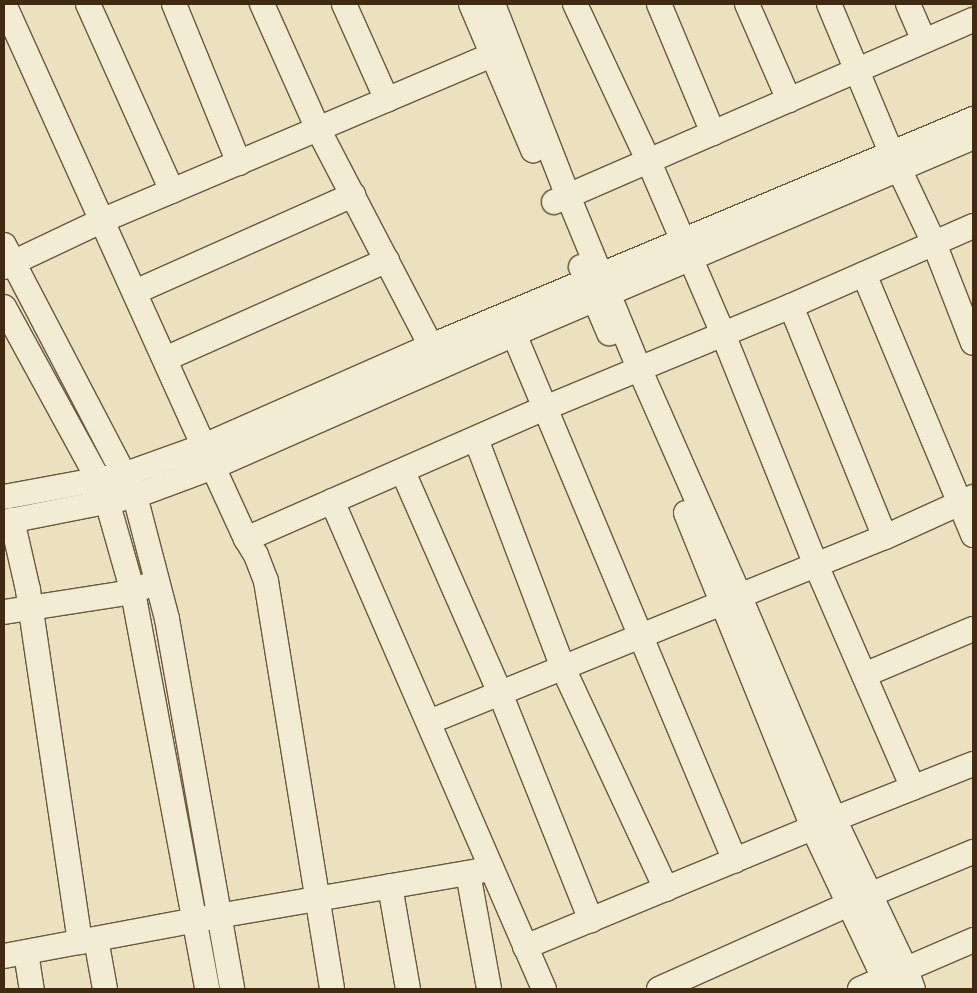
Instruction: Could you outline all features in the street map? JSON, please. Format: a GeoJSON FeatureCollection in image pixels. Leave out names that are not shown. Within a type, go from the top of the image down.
{"type":"FeatureCollection","features":[{"type":"Feature","properties":{"kind":"street"},"geometry":{"type":"LineString","coordinates":[[4,4],[246,539],[256,555],[266,581],[332,989]]}},
{"type":"Feature","properties":{"kind":"street"},"geometry":{"type":"LineString","coordinates":[[88,4],[172,191]]}},
{"type":"Feature","properties":{"kind":"street"},"geometry":{"type":"LineString","coordinates":[[174,4],[239,163]]}},
{"type":"Feature","properties":{"kind":"street"},"geometry":{"type":"LineString","coordinates":[[262,4],[318,129],[432,346]]}},
{"type":"Feature","properties":{"kind":"street"},"geometry":{"type":"LineString","coordinates":[[344,4],[387,100]]}},
{"type":"Feature","properties":{"kind":"street"},"geometry":{"type":"LineString","coordinates":[[471,4],[502,51]]}},
{"type":"Feature","properties":{"kind":"street"},"geometry":{"type":"LineString","coordinates":[[493,4],[502,51],[561,199],[731,598],[823,823],[898,982]]}},
{"type":"Feature","properties":{"kind":"street"},"geometry":{"type":"LineString","coordinates":[[575,4],[648,162],[685,251],[723,334],[816,565],[913,788]]}},
{"type":"Feature","properties":{"kind":"street"},"geometry":{"type":"LineString","coordinates":[[659,4],[713,133]]}},
{"type":"Feature","properties":{"kind":"street"},"geometry":{"type":"LineString","coordinates":[[747,4],[789,100]]}},
{"type":"Feature","properties":{"kind":"street"},"geometry":{"type":"LineString","coordinates":[[829,4],[895,161],[934,243],[973,343]]}},
{"type":"Feature","properties":{"kind":"street"},"geometry":{"type":"LineString","coordinates":[[908,4],[924,41]]}},
{"type":"Feature","properties":{"kind":"street"},"geometry":{"type":"LineString","coordinates":[[561,199],[973,20]]}},
{"type":"Feature","properties":{"kind":"street"},"geometry":{"type":"LineString","coordinates":[[207,989],[207,918],[167,619],[135,496],[7,258],[101,221],[502,51]]}},
{"type":"Feature","properties":{"kind":"street"},"geometry":{"type":"LineString","coordinates":[[105,989],[88,941],[30,608],[8,521],[135,496],[209,456],[432,346],[598,287],[685,251],[895,161],[973,119]]}},
{"type":"Feature","properties":{"kind":"street"},"geometry":{"type":"LineString","coordinates":[[895,161],[973,137]]}},
{"type":"Feature","properties":{"kind":"street"},"geometry":{"type":"LineString","coordinates":[[135,292],[353,195]]}},
{"type":"Feature","properties":{"kind":"street"},"geometry":{"type":"LineString","coordinates":[[246,539],[332,500],[403,472],[545,408],[791,306],[973,226]]}},
{"type":"Feature","properties":{"kind":"street"},"geometry":{"type":"LineString","coordinates":[[165,359],[387,260]]}},
{"type":"Feature","properties":{"kind":"street"},"geometry":{"type":"LineString","coordinates":[[864,274],[966,500],[973,535]]}},
{"type":"Feature","properties":{"kind":"street"},"geometry":{"type":"LineString","coordinates":[[4,497],[123,476],[209,456],[514,334],[598,287]]}},
{"type":"Feature","properties":{"kind":"street"},"geometry":{"type":"LineString","coordinates":[[4,306],[98,479],[107,501],[133,592],[207,918],[232,989]]}},
{"type":"Feature","properties":{"kind":"street"},"geometry":{"type":"LineString","coordinates":[[791,306],[885,537]]}},
{"type":"Feature","properties":{"kind":"street"},"geometry":{"type":"LineString","coordinates":[[514,334],[735,861]]}},
{"type":"Feature","properties":{"kind":"street"},"geometry":{"type":"LineString","coordinates":[[476,439],[564,668],[666,889]]}},
{"type":"Feature","properties":{"kind":"street"},"geometry":{"type":"LineString","coordinates":[[403,472],[500,693],[591,920]]}},
{"type":"Feature","properties":{"kind":"street"},"geometry":{"type":"LineString","coordinates":[[332,500],[429,722],[480,871],[525,947],[544,989]]}},
{"type":"Feature","properties":{"kind":"street"},"geometry":{"type":"LineString","coordinates":[[429,722],[885,537],[966,500]]}},
{"type":"Feature","properties":{"kind":"street"},"geometry":{"type":"LineString","coordinates":[[4,612],[133,592],[157,582]]}},
{"type":"Feature","properties":{"kind":"street"},"geometry":{"type":"LineString","coordinates":[[864,675],[973,629]]}},
{"type":"Feature","properties":{"kind":"street"},"geometry":{"type":"LineString","coordinates":[[525,947],[823,823],[973,764]]}},
{"type":"Feature","properties":{"kind":"street"},"geometry":{"type":"LineString","coordinates":[[659,989],[858,899],[973,852]]}},
{"type":"Feature","properties":{"kind":"street"},"geometry":{"type":"LineString","coordinates":[[32,989],[15,955],[207,918],[480,871]]}},
{"type":"Feature","properties":{"kind":"street"},"geometry":{"type":"LineString","coordinates":[[480,871],[489,989]]}},
{"type":"Feature","properties":{"kind":"street"},"geometry":{"type":"LineString","coordinates":[[390,886],[408,989]]}},
{"type":"Feature","properties":{"kind":"street"},"geometry":{"type":"LineString","coordinates":[[860,989],[898,982],[973,940]]}}]}
